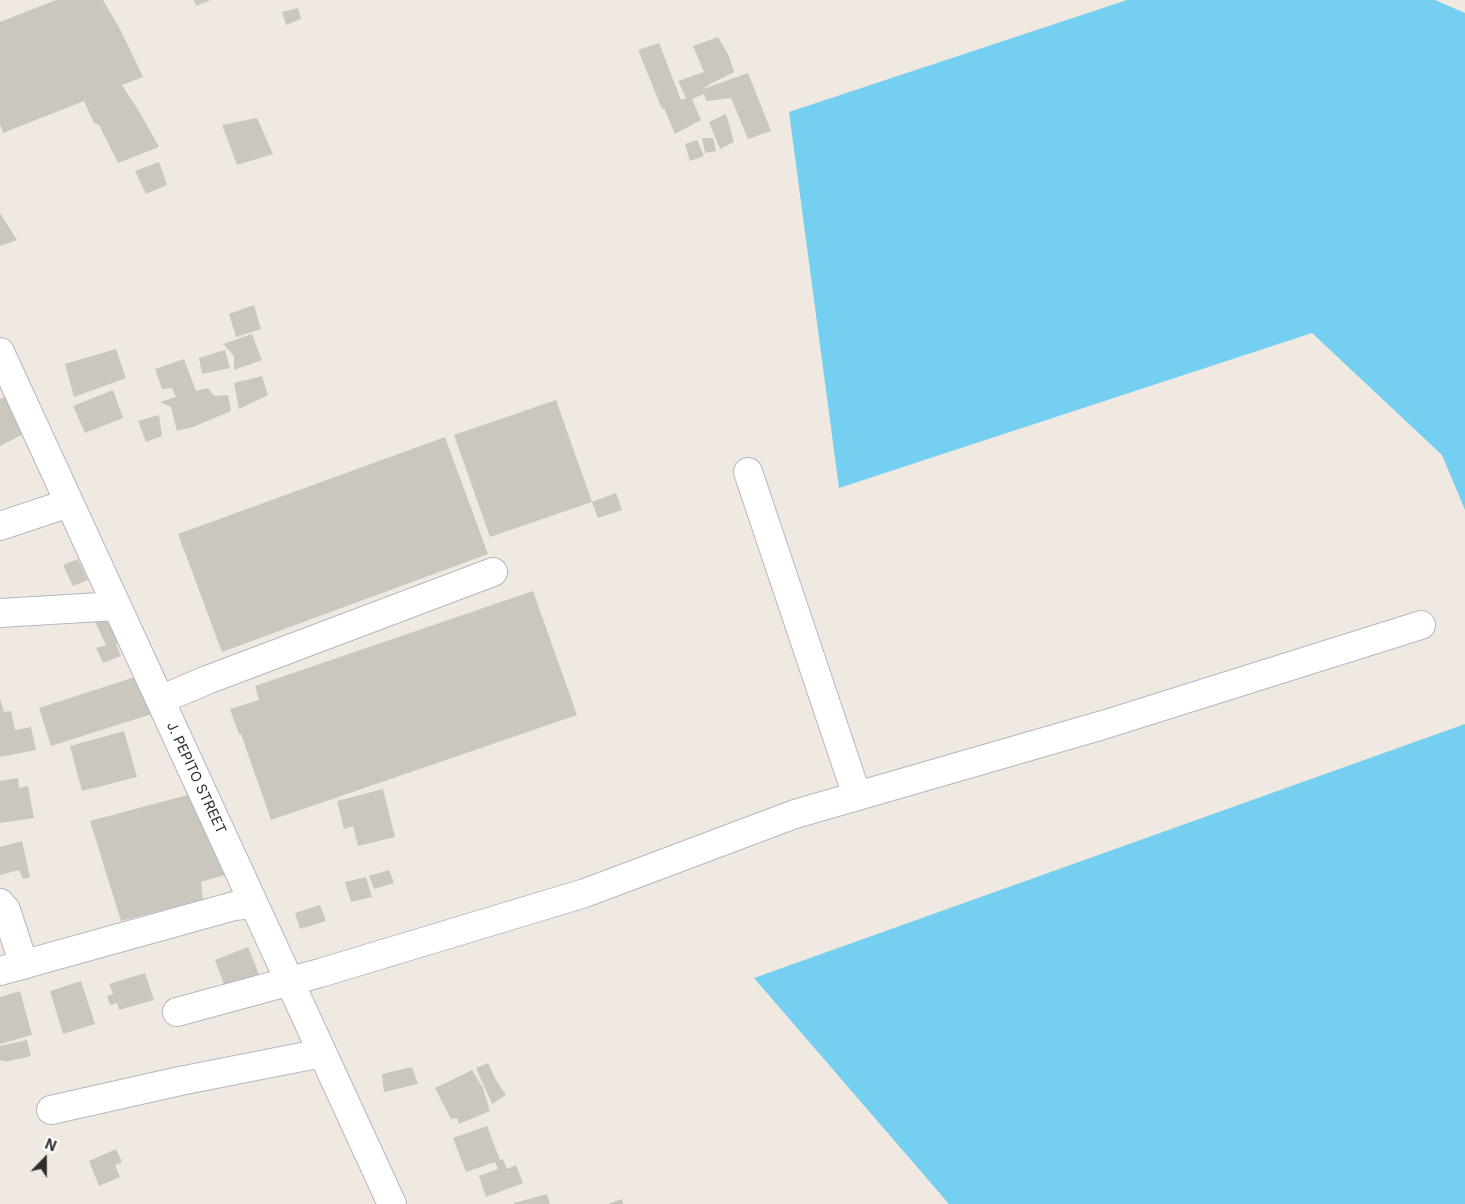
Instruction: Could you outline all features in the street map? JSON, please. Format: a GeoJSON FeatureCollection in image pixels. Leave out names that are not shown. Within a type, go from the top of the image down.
{"type":"FeatureCollection","features":[{"type":"Feature","properties":{"kind":"street","name":"J. PEPITO STREET"},"geometry":{"type":"LineString","coordinates":[[0,352],[9,393],[69,502],[392,1204]]}},
{"type":"Feature","properties":{"kind":"street"},"geometry":{"type":"LineString","coordinates":[[748,472],[856,796]]}},
{"type":"Feature","properties":{"kind":"street"},"geometry":{"type":"LineString","coordinates":[[0,526],[69,502]]}},
{"type":"Feature","properties":{"kind":"street"},"geometry":{"type":"LineString","coordinates":[[160,700],[207,680],[493,572]]}},
{"type":"Feature","properties":{"kind":"street"},"geometry":{"type":"LineString","coordinates":[[0,613],[116,606]]}},
{"type":"Feature","properties":{"kind":"street"},"geometry":{"type":"LineString","coordinates":[[177,1012],[290,981],[585,893],[795,814],[1103,725],[1421,625]]}},
{"type":"Feature","properties":{"kind":"street"},"geometry":{"type":"LineString","coordinates":[[0,903],[6,910],[12,968],[234,906],[254,904]]}},
{"type":"Feature","properties":{"kind":"street"},"geometry":{"type":"LineString","coordinates":[[52,1110],[180,1081],[322,1053]]}},
{"type":"Feature","properties":{"kind":"water"},"geometry":{"type":"Polygon","coordinates":[[[1127,0],[1435,0],[1465,13],[1465,510],[1442,455],[1312,333],[839,488],[789,112],[1127,0]]]}},
{"type":"Feature","properties":{"kind":"water"},"geometry":{"type":"Polygon","coordinates":[[[1465,724],[1465,1204],[949,1204],[754,978],[1465,724]]]}},
{"type":"Feature","properties":{"kind":"building"},"geometry":{"type":"Polygon","coordinates":[[[56,0],[103,0],[121,31],[143,77],[122,85],[159,147],[118,163],[99,125],[94,123],[84,101],[3,133],[0,124],[0,22],[56,0]]]}},
{"type":"Feature","properties":{"kind":"building"},"geometry":{"type":"Polygon","coordinates":[[[194,0],[211,0],[196,6],[194,0]]]}},
{"type":"Feature","properties":{"kind":"building"},"geometry":{"type":"Polygon","coordinates":[[[298,8],[301,19],[286,25],[282,12],[298,8]]]}},
{"type":"Feature","properties":{"kind":"building"},"geometry":{"type":"Polygon","coordinates":[[[718,37],[729,56],[734,72],[703,89],[748,73],[771,131],[748,139],[731,98],[706,101],[704,94],[692,99],[701,120],[675,134],[664,108],[662,109],[638,50],[659,43],[681,100],[686,98],[678,81],[704,72],[693,46],[718,37]]]}},
{"type":"Feature","properties":{"kind":"building"},"geometry":{"type":"Polygon","coordinates":[[[726,114],[734,142],[720,149],[709,122],[726,114]]]}},
{"type":"Feature","properties":{"kind":"building"},"geometry":{"type":"Polygon","coordinates":[[[257,118],[273,154],[237,165],[222,125],[257,118]]]}},
{"type":"Feature","properties":{"kind":"building"},"geometry":{"type":"Polygon","coordinates":[[[702,138],[713,138],[716,151],[705,153],[702,138]]]}},
{"type":"Feature","properties":{"kind":"building"},"geometry":{"type":"Polygon","coordinates":[[[697,140],[704,156],[690,161],[685,144],[697,140]]]}},
{"type":"Feature","properties":{"kind":"building"},"geometry":{"type":"Polygon","coordinates":[[[159,162],[167,185],[146,194],[135,171],[159,162]]]}},
{"type":"Feature","properties":{"kind":"building"},"geometry":{"type":"Polygon","coordinates":[[[0,213],[17,240],[0,246],[0,213]]]}},
{"type":"Feature","properties":{"kind":"building"},"geometry":{"type":"Polygon","coordinates":[[[254,305],[261,329],[236,337],[229,314],[254,305]]]}},
{"type":"Feature","properties":{"kind":"building"},"geometry":{"type":"Polygon","coordinates":[[[252,334],[262,360],[234,370],[234,356],[223,344],[252,334]]]}},
{"type":"Feature","properties":{"kind":"building"},"geometry":{"type":"Polygon","coordinates":[[[116,349],[126,378],[74,397],[65,364],[116,349]]]}},
{"type":"Feature","properties":{"kind":"building"},"geometry":{"type":"Polygon","coordinates":[[[225,350],[230,368],[202,374],[199,358],[225,350]]]}},
{"type":"Feature","properties":{"kind":"building"},"geometry":{"type":"Polygon","coordinates":[[[184,359],[196,391],[208,388],[214,396],[228,395],[231,411],[193,427],[177,431],[171,407],[160,402],[176,397],[172,388],[162,389],[155,369],[184,359]]]}},
{"type":"Feature","properties":{"kind":"building"},"geometry":{"type":"Polygon","coordinates":[[[262,376],[268,395],[239,409],[234,383],[262,376]]]}},
{"type":"Feature","properties":{"kind":"building"},"geometry":{"type":"Polygon","coordinates":[[[113,390],[123,418],[85,433],[73,406],[113,390]]]}},
{"type":"Feature","properties":{"kind":"building"},"geometry":{"type":"Polygon","coordinates":[[[11,394],[25,433],[0,446],[0,399],[11,394]]]}},
{"type":"Feature","properties":{"kind":"building"},"geometry":{"type":"Polygon","coordinates":[[[556,400],[592,502],[490,537],[454,435],[556,400]]]}},
{"type":"Feature","properties":{"kind":"building"},"geometry":{"type":"Polygon","coordinates":[[[159,415],[162,436],[146,442],[138,421],[159,415]]]}},
{"type":"Feature","properties":{"kind":"building"},"geometry":{"type":"Polygon","coordinates":[[[445,437],[488,554],[222,652],[178,534],[445,437]]]}},
{"type":"Feature","properties":{"kind":"building"},"geometry":{"type":"Polygon","coordinates":[[[616,493],[622,510],[598,518],[592,502],[616,493]]]}},
{"type":"Feature","properties":{"kind":"building"},"geometry":{"type":"Polygon","coordinates":[[[78,559],[88,580],[73,586],[63,565],[78,559]]]}},
{"type":"Feature","properties":{"kind":"building"},"geometry":{"type":"Polygon","coordinates":[[[533,591],[577,715],[271,820],[241,734],[239,734],[230,709],[259,700],[255,686],[533,591]]]}},
{"type":"Feature","properties":{"kind":"building"},"geometry":{"type":"Polygon","coordinates":[[[110,617],[123,640],[116,644],[121,656],[103,663],[96,648],[106,645],[95,622],[110,617]]]}},
{"type":"Feature","properties":{"kind":"building"},"geometry":{"type":"Polygon","coordinates":[[[141,675],[158,712],[51,746],[39,708],[141,675]]]}},
{"type":"Feature","properties":{"kind":"building"},"geometry":{"type":"Polygon","coordinates":[[[0,698],[4,712],[11,711],[15,730],[31,727],[36,750],[0,757],[0,698]]]}},
{"type":"Feature","properties":{"kind":"building"},"geometry":{"type":"Polygon","coordinates":[[[124,731],[137,777],[82,791],[70,746],[124,731]]]}},
{"type":"Feature","properties":{"kind":"building"},"geometry":{"type":"Polygon","coordinates":[[[18,778],[19,788],[28,786],[34,818],[0,823],[0,781],[18,778]]]}},
{"type":"Feature","properties":{"kind":"building"},"geometry":{"type":"Polygon","coordinates":[[[383,789],[395,837],[358,846],[353,826],[344,829],[337,801],[383,789]]]}},
{"type":"Feature","properties":{"kind":"building"},"geometry":{"type":"Polygon","coordinates":[[[199,792],[228,874],[201,882],[203,900],[121,921],[90,821],[199,792]]]}},
{"type":"Feature","properties":{"kind":"building"},"geometry":{"type":"Polygon","coordinates":[[[22,841],[30,877],[23,879],[19,870],[0,875],[0,847],[22,841]]]}},
{"type":"Feature","properties":{"kind":"building"},"geometry":{"type":"Polygon","coordinates":[[[389,870],[394,883],[374,889],[369,876],[389,870]]]}},
{"type":"Feature","properties":{"kind":"building"},"geometry":{"type":"Polygon","coordinates":[[[366,877],[372,897],[351,902],[345,882],[366,877]]]}},
{"type":"Feature","properties":{"kind":"building"},"geometry":{"type":"Polygon","coordinates":[[[320,905],[326,921],[300,929],[295,913],[320,905]]]}},
{"type":"Feature","properties":{"kind":"building"},"geometry":{"type":"Polygon","coordinates":[[[248,947],[259,974],[225,987],[215,960],[248,947]]]}},
{"type":"Feature","properties":{"kind":"building"},"geometry":{"type":"Polygon","coordinates":[[[145,973],[154,1000],[119,1010],[117,1003],[110,1005],[107,996],[113,994],[109,984],[145,973]]]}},
{"type":"Feature","properties":{"kind":"building"},"geometry":{"type":"Polygon","coordinates":[[[81,981],[95,1024],[63,1034],[50,991],[81,981]]]}},
{"type":"Feature","properties":{"kind":"building"},"geometry":{"type":"Polygon","coordinates":[[[20,991],[32,1035],[0,1044],[0,997],[20,991]]]}},
{"type":"Feature","properties":{"kind":"building"},"geometry":{"type":"Polygon","coordinates":[[[27,1040],[31,1056],[5,1062],[4,1060],[0,1061],[0,1046],[27,1040]]]}},
{"type":"Feature","properties":{"kind":"building"},"geometry":{"type":"Polygon","coordinates":[[[488,1063],[506,1095],[492,1104],[476,1068],[488,1063]]]}},
{"type":"Feature","properties":{"kind":"building"},"geometry":{"type":"Polygon","coordinates":[[[412,1067],[418,1084],[384,1092],[382,1074],[412,1067]]]}},
{"type":"Feature","properties":{"kind":"building"},"geometry":{"type":"Polygon","coordinates":[[[472,1070],[483,1088],[490,1111],[459,1124],[457,1118],[451,1119],[435,1088],[472,1070]]]}},
{"type":"Feature","properties":{"kind":"building"},"geometry":{"type":"Polygon","coordinates":[[[487,1126],[500,1160],[503,1159],[507,1169],[516,1165],[523,1183],[486,1197],[479,1176],[498,1169],[495,1162],[466,1172],[453,1138],[487,1126]]]}},
{"type":"Feature","properties":{"kind":"building"},"geometry":{"type":"Polygon","coordinates":[[[116,1149],[122,1162],[115,1165],[120,1177],[99,1186],[89,1161],[116,1149]]]}},
{"type":"Feature","properties":{"kind":"building"},"geometry":{"type":"Polygon","coordinates":[[[547,1194],[550,1204],[514,1204],[514,1203],[547,1194]]]}},
{"type":"Feature","properties":{"kind":"building"},"geometry":{"type":"Polygon","coordinates":[[[622,1199],[623,1204],[608,1204],[622,1199]]]}}]}
